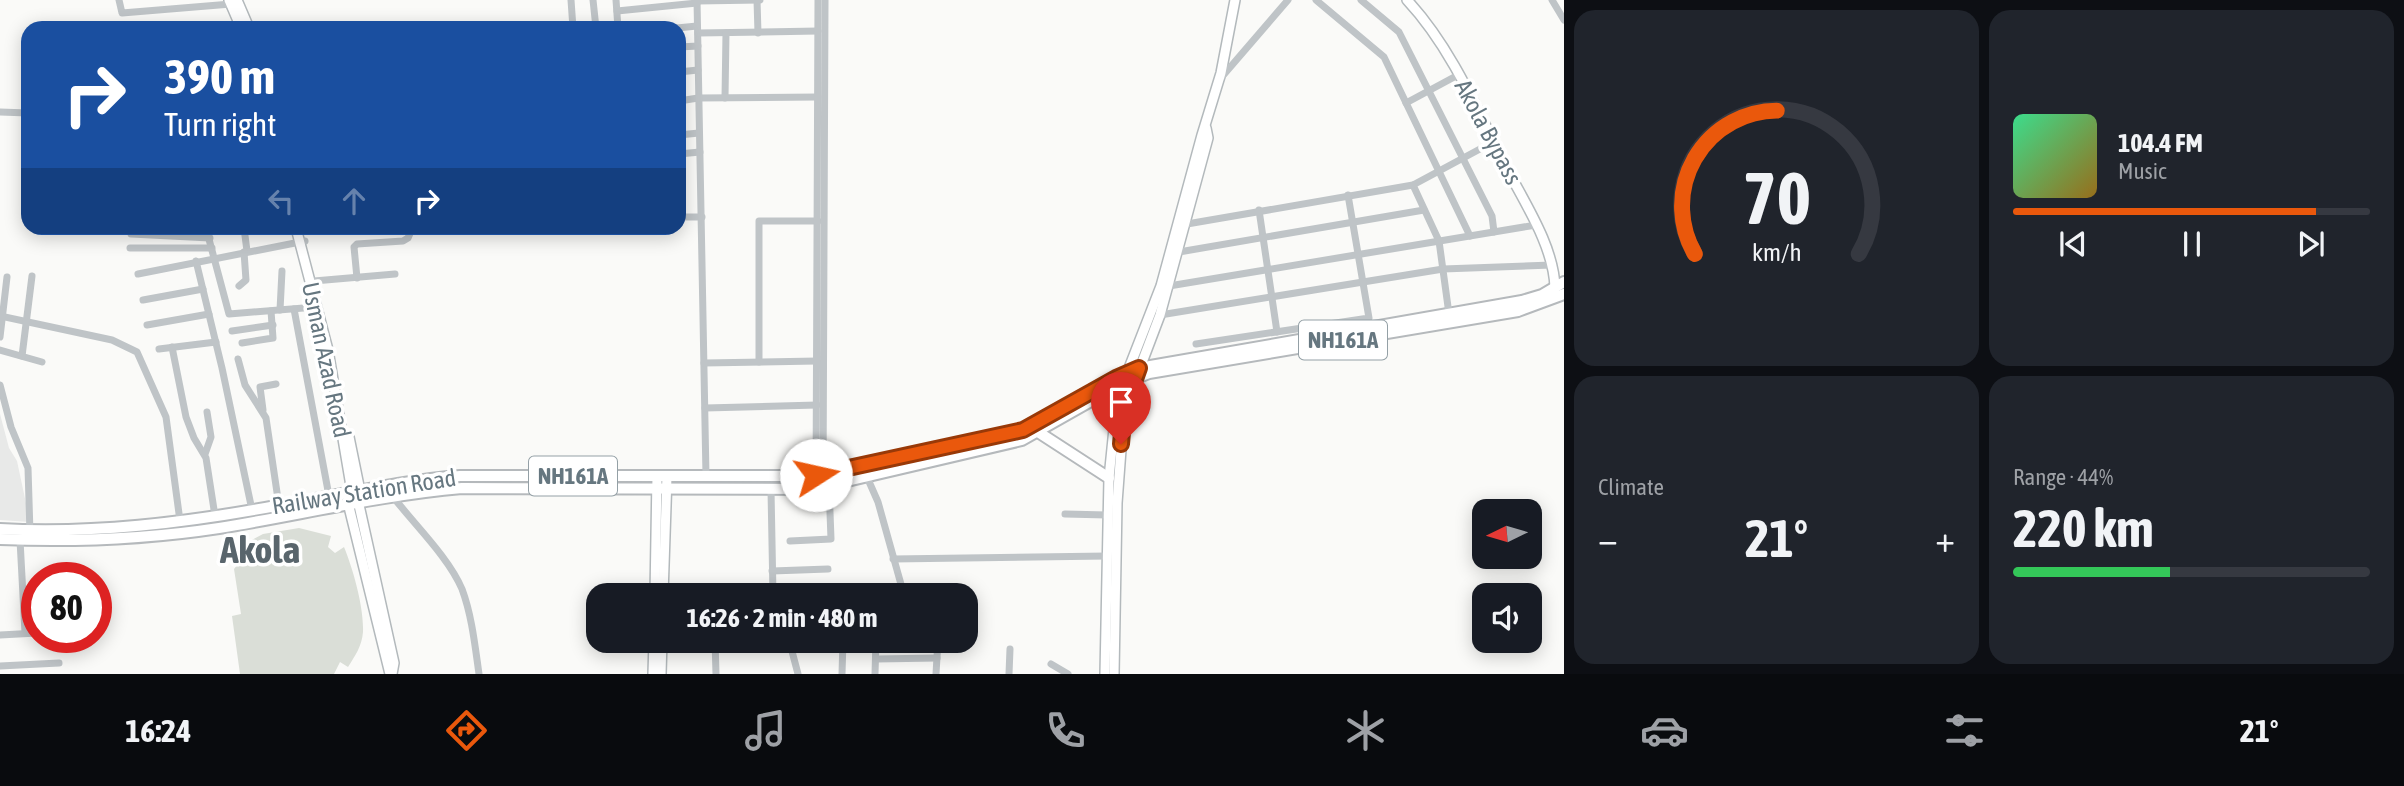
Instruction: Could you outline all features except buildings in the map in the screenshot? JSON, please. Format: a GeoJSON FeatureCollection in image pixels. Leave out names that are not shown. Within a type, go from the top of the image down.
{"type":"FeatureCollection","features":[{"type":"Feature","properties":{"kind":"highway","name":"NH161A"},"geometry":{"type":"LineString","coordinates":[[1135,372],[1160,371],[1518,312],[1562,291]]}},
{"type":"Feature","properties":{"kind":"highway","name":"NH161A"},"geometry":{"type":"LineString","coordinates":[[1121,384],[1135,372],[1530,300],[1562,291]]}},
{"type":"Feature","properties":{"kind":"highway","name":"Railway Station Road"},"geometry":{"type":"LineString","coordinates":[[0,529],[27,537],[144,537],[462,488],[771,490],[822,487],[1022,440],[1135,372]]}},
{"type":"Feature","properties":{"kind":"highway","name":"Railway Station Road"},"geometry":{"type":"LineString","coordinates":[[0,539],[180,521],[460,476],[819,475],[1035,430],[1121,384]]}},
{"type":"Feature","properties":{"kind":"highway"},"geometry":{"type":"LineString","coordinates":[[1035,430],[1109,478]]}},
{"type":"Feature","properties":{"kind":"main road"},"geometry":{"type":"LineString","coordinates":[[1114,674],[1124,410],[1220,80],[1235,0]]}},
{"type":"Feature","properties":{"kind":"main road","name":"Akola Bypass"},"geometry":{"type":"LineString","coordinates":[[1407,0],[1421,15],[1458,75],[1536,225],[1562,291]]}},
{"type":"Feature","properties":{"kind":"main road"},"geometry":{"type":"LineString","coordinates":[[232,1],[239,21]]}},
{"type":"Feature","properties":{"kind":"main road"},"geometry":{"type":"LineString","coordinates":[[232,1],[245,21]]}},
{"type":"Feature","properties":{"kind":"main road"},"geometry":{"type":"LineString","coordinates":[[1135,372],[1160,315],[1179,252],[1208,138],[1206,128]]}},
{"type":"Feature","properties":{"kind":"main road","name":"Usman Azad Road"},"geometry":{"type":"LineString","coordinates":[[299,235],[333,348],[356,492]]}},
{"type":"Feature","properties":{"kind":"main road","name":"Usman Azad Road"},"geometry":{"type":"LineString","coordinates":[[302,235],[356,492]]}},
{"type":"Feature","properties":{"kind":"main road"},"geometry":{"type":"LineString","coordinates":[[1105,674],[1107,514],[1115,407],[1121,384]]}},
{"type":"Feature","properties":{"kind":"main road"},"geometry":{"type":"LineString","coordinates":[[662,476],[663,583]]}},
{"type":"Feature","properties":{"kind":"main road"},"geometry":{"type":"LineString","coordinates":[[656,583],[662,489]]}},
{"type":"Feature","properties":{"kind":"main road"},"geometry":{"type":"LineString","coordinates":[[356,492],[354,506],[394,663],[391,674]]}},
{"type":"Feature","properties":{"kind":"main road"},"geometry":{"type":"LineString","coordinates":[[653,674],[654,653]]}},
{"type":"Feature","properties":{"kind":"main road"},"geometry":{"type":"LineString","coordinates":[[661,674],[662,653]]}},
{"type":"Feature","properties":{"kind":"street"},"geometry":{"type":"LineString","coordinates":[[119,0],[122,13],[232,1]]}},
{"type":"Feature","properties":{"kind":"street"},"geometry":{"type":"LineString","coordinates":[[571,0],[572,21]]}},
{"type":"Feature","properties":{"kind":"street"},"geometry":{"type":"LineString","coordinates":[[593,0],[595,21]]}},
{"type":"Feature","properties":{"kind":"street"},"geometry":{"type":"LineString","coordinates":[[616,0],[618,21]]}},
{"type":"Feature","properties":{"kind":"street"},"geometry":{"type":"LineString","coordinates":[[617,11],[697,1],[758,0],[758,33]]}},
{"type":"Feature","properties":{"kind":"street"},"geometry":{"type":"LineString","coordinates":[[790,541],[831,539],[819,475],[817,405],[818,0]]}},
{"type":"Feature","properties":{"kind":"street"},"geometry":{"type":"LineString","coordinates":[[819,475],[825,0]]}},
{"type":"Feature","properties":{"kind":"street"},"geometry":{"type":"LineString","coordinates":[[1220,80],[1288,0]]}},
{"type":"Feature","properties":{"kind":"street"},"geometry":{"type":"LineString","coordinates":[[1316,0],[1384,57],[1470,236]]}},
{"type":"Feature","properties":{"kind":"street"},"geometry":{"type":"LineString","coordinates":[[1361,0],[1399,32],[1492,216],[1494,232]]}},
{"type":"Feature","properties":{"kind":"street"},"geometry":{"type":"LineString","coordinates":[[1552,0],[1564,18]]}},
{"type":"Feature","properties":{"kind":"street"},"geometry":{"type":"LineString","coordinates":[[697,1],[706,476]]}},
{"type":"Feature","properties":{"kind":"street"},"geometry":{"type":"LineString","coordinates":[[686,29],[726,33],[818,31]]}},
{"type":"Feature","properties":{"kind":"street"},"geometry":{"type":"LineString","coordinates":[[725,98],[726,33]]}},
{"type":"Feature","properties":{"kind":"street"},"geometry":{"type":"LineString","coordinates":[[686,47],[698,46]]}},
{"type":"Feature","properties":{"kind":"street"},"geometry":{"type":"LineString","coordinates":[[686,72],[698,71]]}},
{"type":"Feature","properties":{"kind":"street"},"geometry":{"type":"LineString","coordinates":[[1406,103],[1458,75]]}},
{"type":"Feature","properties":{"kind":"street"},"geometry":{"type":"LineString","coordinates":[[686,100],[818,97]]}},
{"type":"Feature","properties":{"kind":"street"},"geometry":{"type":"LineString","coordinates":[[0,112],[21,113]]}},
{"type":"Feature","properties":{"kind":"street"},"geometry":{"type":"LineString","coordinates":[[686,134],[699,133]]}},
{"type":"Feature","properties":{"kind":"street"},"geometry":{"type":"LineString","coordinates":[[1186,224],[1413,185],[1493,142]]}},
{"type":"Feature","properties":{"kind":"street"},"geometry":{"type":"LineString","coordinates":[[686,153],[699,152]]}},
{"type":"Feature","properties":{"kind":"street"},"geometry":{"type":"LineString","coordinates":[[1413,185],[1438,241],[1449,314]]}},
{"type":"Feature","properties":{"kind":"street"},"geometry":{"type":"LineString","coordinates":[[1196,344],[1367,319],[1348,195]]}},
{"type":"Feature","properties":{"kind":"street"},"geometry":{"type":"LineString","coordinates":[[1179,252],[1424,210]]}},
{"type":"Feature","properties":{"kind":"street"},"geometry":{"type":"LineString","coordinates":[[1259,211],[1277,332]]}},
{"type":"Feature","properties":{"kind":"street"},"geometry":{"type":"LineString","coordinates":[[686,217],[702,217]]}},
{"type":"Feature","properties":{"kind":"street"},"geometry":{"type":"LineString","coordinates":[[759,362],[759,221],[818,220]]}},
{"type":"Feature","properties":{"kind":"street"},"geometry":{"type":"LineString","coordinates":[[1169,286],[1536,225]]}},
{"type":"Feature","properties":{"kind":"street"},"geometry":{"type":"LineString","coordinates":[[150,235],[209,238]]}},
{"type":"Feature","properties":{"kind":"street"},"geometry":{"type":"LineString","coordinates":[[208,235],[229,314],[316,307]]}},
{"type":"Feature","properties":{"kind":"street"},"geometry":{"type":"LineString","coordinates":[[239,286],[246,279],[245,235]]}},
{"type":"Feature","properties":{"kind":"street"},"geometry":{"type":"LineString","coordinates":[[357,278],[354,247],[357,244],[403,241],[409,235]]}},
{"type":"Feature","properties":{"kind":"street"},"geometry":{"type":"LineString","coordinates":[[138,274],[214,257],[302,242]]}},
{"type":"Feature","properties":{"kind":"street"},"geometry":{"type":"LineString","coordinates":[[130,248],[212,248]]}},
{"type":"Feature","properties":{"kind":"street"},"geometry":{"type":"LineString","coordinates":[[196,261],[252,510]]}},
{"type":"Feature","properties":{"kind":"street"},"geometry":{"type":"LineString","coordinates":[[1160,315],[1443,269],[1554,269]]}},
{"type":"Feature","properties":{"kind":"street"},"geometry":{"type":"LineString","coordinates":[[242,343],[273,338],[282,271]]}},
{"type":"Feature","properties":{"kind":"street"},"geometry":{"type":"LineString","coordinates":[[314,281],[395,274]]}},
{"type":"Feature","properties":{"kind":"street"},"geometry":{"type":"LineString","coordinates":[[22,356],[32,276]]}},
{"type":"Feature","properties":{"kind":"street"},"geometry":{"type":"LineString","coordinates":[[0,337],[7,277]]}},
{"type":"Feature","properties":{"kind":"street"},"geometry":{"type":"LineString","coordinates":[[143,300],[203,289]]}},
{"type":"Feature","properties":{"kind":"street"},"geometry":{"type":"LineString","coordinates":[[294,309],[329,496]]}},
{"type":"Feature","properties":{"kind":"street"},"geometry":{"type":"LineString","coordinates":[[147,325],[209,314]]}},
{"type":"Feature","properties":{"kind":"street"},"geometry":{"type":"LineString","coordinates":[[1,316],[112,340],[137,352],[166,417],[180,521]]}},
{"type":"Feature","properties":{"kind":"street"},"geometry":{"type":"LineString","coordinates":[[232,331],[273,326]]}},
{"type":"Feature","properties":{"kind":"street"},"geometry":{"type":"LineString","coordinates":[[159,349],[216,342]]}},
{"type":"Feature","properties":{"kind":"street"},"geometry":{"type":"LineString","coordinates":[[172,347],[186,417],[194,438],[205,454],[215,516]]}},
{"type":"Feature","properties":{"kind":"street"},"geometry":{"type":"LineString","coordinates":[[0,350],[42,362]]}},
{"type":"Feature","properties":{"kind":"street"},"geometry":{"type":"LineString","coordinates":[[238,359],[245,385],[264,414]]}},
{"type":"Feature","properties":{"kind":"street"},"geometry":{"type":"LineString","coordinates":[[704,363],[817,361]]}},
{"type":"Feature","properties":{"kind":"street"},"geometry":{"type":"LineString","coordinates":[[276,384],[260,387],[279,506]]}},
{"type":"Feature","properties":{"kind":"street"},"geometry":{"type":"LineString","coordinates":[[0,385],[11,428],[28,468],[26,562]]}},
{"type":"Feature","properties":{"kind":"street"},"geometry":{"type":"LineString","coordinates":[[705,408],[817,405]]}},
{"type":"Feature","properties":{"kind":"street"},"geometry":{"type":"LineString","coordinates":[[205,454],[211,435],[207,412]]}},
{"type":"Feature","properties":{"kind":"street"},"geometry":{"type":"LineString","coordinates":[[867,477],[878,502],[900,583]]}},
{"type":"Feature","properties":{"kind":"street"},"geometry":{"type":"LineString","coordinates":[[771,490],[772,583]]}},
{"type":"Feature","properties":{"kind":"street"},"geometry":{"type":"LineString","coordinates":[[394,498],[451,569],[462,590],[473,632],[479,674]]}},
{"type":"Feature","properties":{"kind":"street"},"geometry":{"type":"LineString","coordinates":[[1065,514],[1107,514]]}},
{"type":"Feature","properties":{"kind":"street"},"geometry":{"type":"LineString","coordinates":[[893,559],[1107,556]]}},
{"type":"Feature","properties":{"kind":"street"},"geometry":{"type":"LineString","coordinates":[[772,571],[828,569]]}},
{"type":"Feature","properties":{"kind":"street"},"geometry":{"type":"LineString","coordinates":[[0,635],[21,633]]}},
{"type":"Feature","properties":{"kind":"street"},"geometry":{"type":"LineString","coordinates":[[1009,674],[1010,649]]}},
{"type":"Feature","properties":{"kind":"street"},"geometry":{"type":"LineString","coordinates":[[715,653],[716,674]]}},
{"type":"Feature","properties":{"kind":"street"},"geometry":{"type":"LineString","coordinates":[[792,653],[798,674]]}},
{"type":"Feature","properties":{"kind":"street"},"geometry":{"type":"LineString","coordinates":[[842,674],[843,653]]}},
{"type":"Feature","properties":{"kind":"street"},"geometry":{"type":"LineString","coordinates":[[875,674],[876,653]]}},
{"type":"Feature","properties":{"kind":"street"},"geometry":{"type":"LineString","coordinates":[[936,674],[937,653]]}},
{"type":"Feature","properties":{"kind":"street"},"geometry":{"type":"LineString","coordinates":[[876,659],[937,658]]}},
{"type":"Feature","properties":{"kind":"street"},"geometry":{"type":"LineString","coordinates":[[0,666],[59,663]]}},
{"type":"Feature","properties":{"kind":"street"},"geometry":{"type":"LineString","coordinates":[[36,664],[36,674]]}},
{"type":"Feature","properties":{"kind":"street"},"geometry":{"type":"LineString","coordinates":[[1051,664],[1068,674]]}},
{"type":"Feature","properties":{"kind":"shaded area"},"geometry":{"type":"Polygon","coordinates":[[[0,414],[9,448],[17,461],[30,522],[0,520],[0,414]]]}},
{"type":"Feature","properties":{"kind":"shaded area"},"geometry":{"type":"Polygon","coordinates":[[[299,528],[331,536],[328,547],[335,553],[344,547],[362,611],[363,632],[360,646],[348,667],[340,662],[334,674],[240,674],[232,616],[241,614],[234,569],[243,558],[235,549],[263,534],[299,528]]]}},
{"type":"Feature","properties":{"kind":"district","name":"Akola"},"geometry":{"type":"Point","coordinates":[260,550]}},
{"type":"Feature","properties":{"kind":"route"},"geometry":{"type":"LineString","coordinates":[[816,475],[864,467],[1031,428],[1116,378],[1139,368],[1124,410],[1121,444]]}}]}
